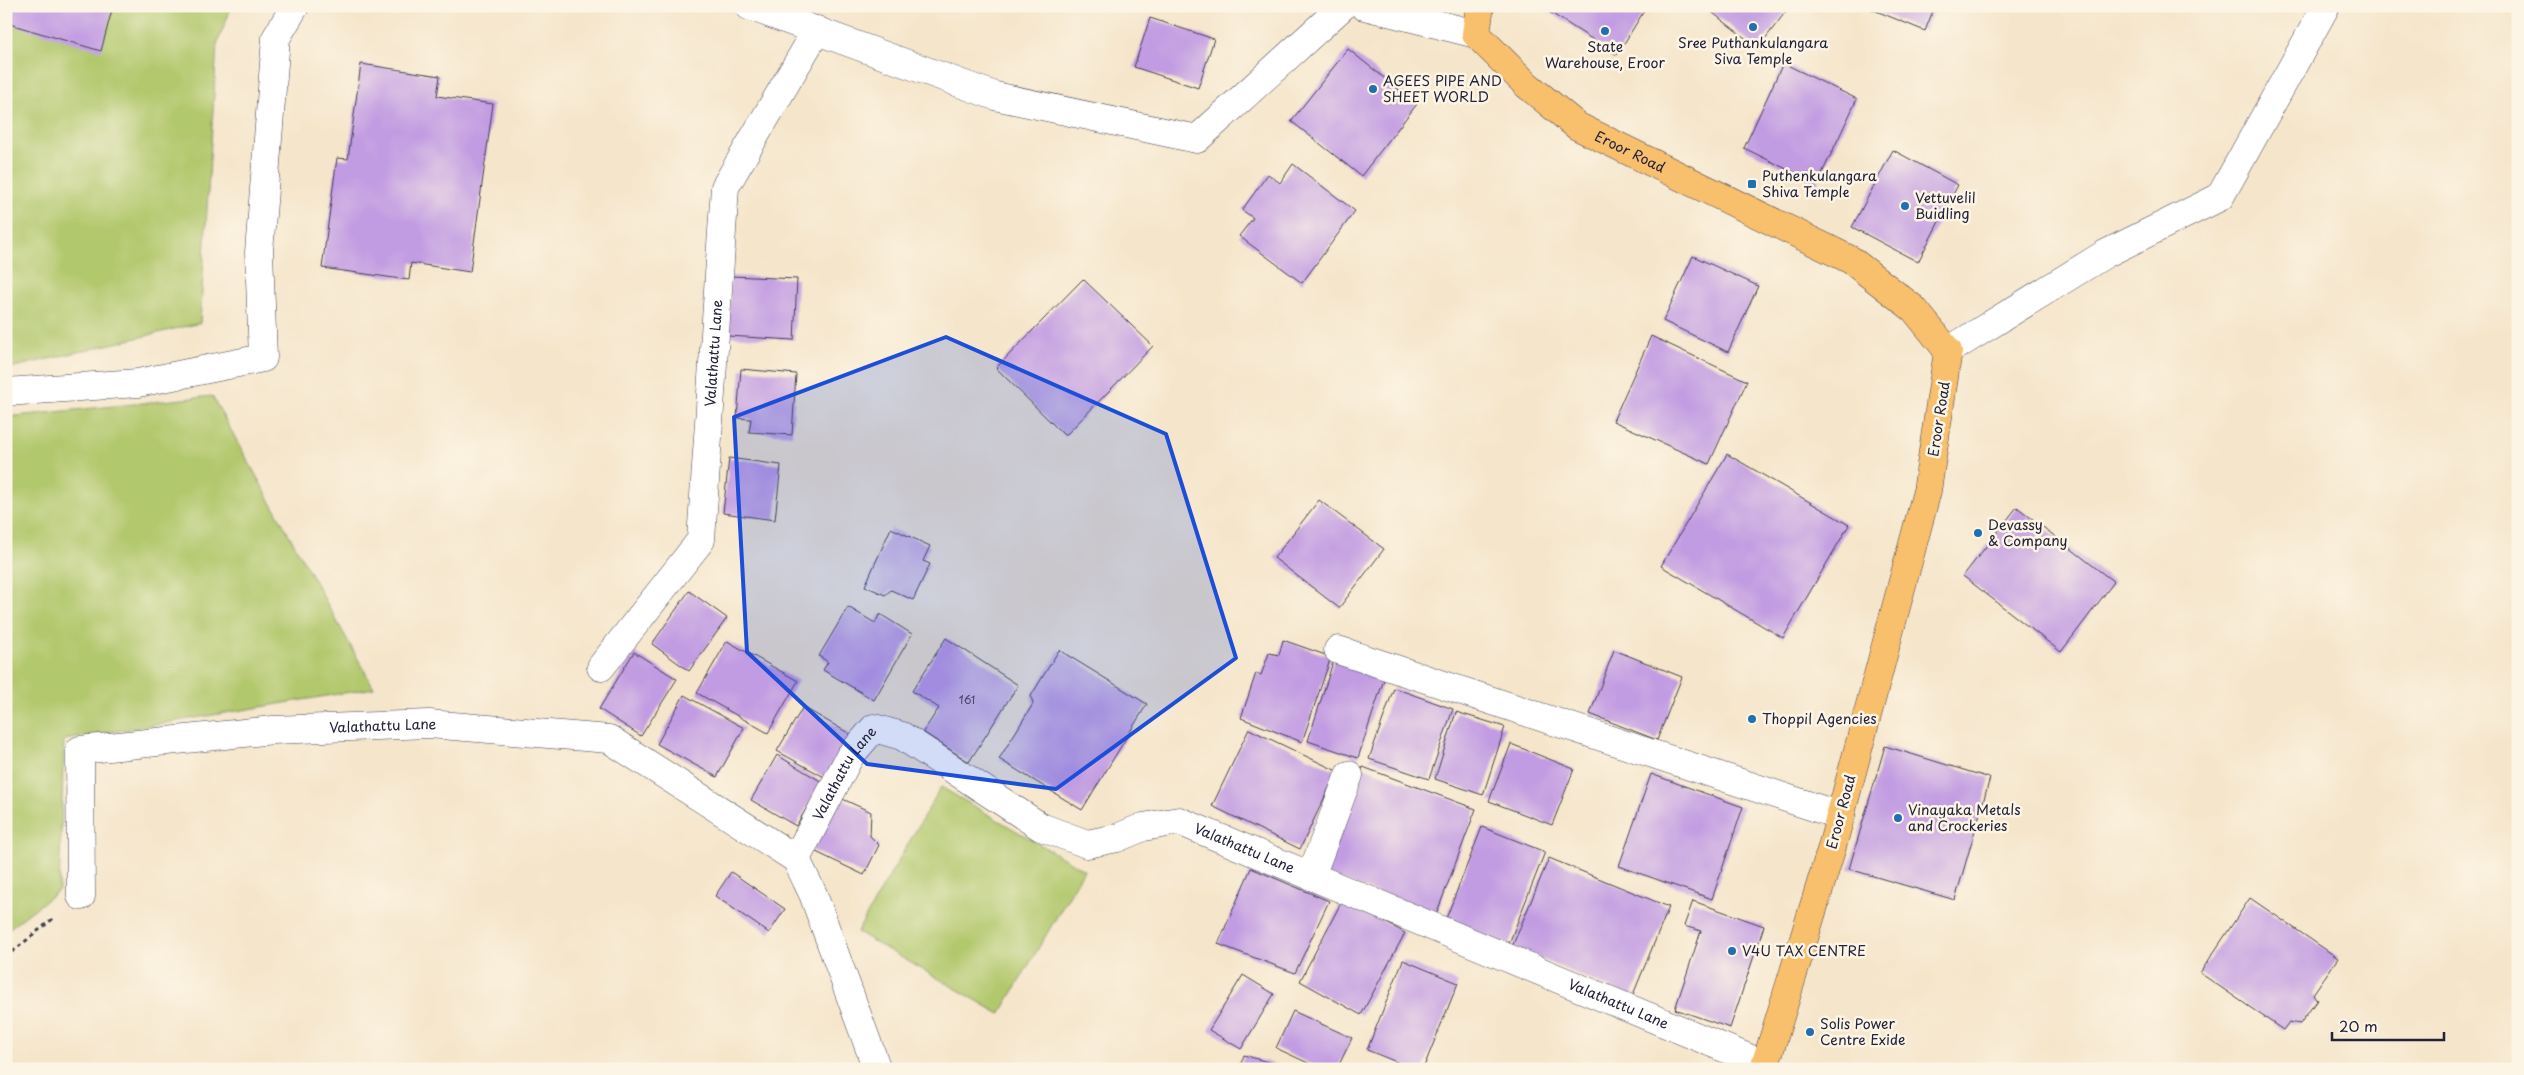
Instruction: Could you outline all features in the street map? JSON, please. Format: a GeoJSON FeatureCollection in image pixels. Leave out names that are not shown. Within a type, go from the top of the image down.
{"type":"FeatureCollection","features":[{"type":"Feature","properties":{"kind":"main road"},"geometry":{"type":"LineString","coordinates":[[1476,34],[1480,6]]}},
{"type":"Feature","properties":{"kind":"main road","name":"Eroor Road"},"geometry":{"type":"LineString","coordinates":[[1476,34],[1526,85],[1577,126],[1851,260],[1914,309],[1948,351],[1927,492],[1840,816],[1765,1067]]}},
{"type":"Feature","properties":{"kind":"street"},"geometry":{"type":"LineString","coordinates":[[6,392],[138,383],[263,358],[259,252],[276,38],[295,6]]}},
{"type":"Feature","properties":{"kind":"street"},"geometry":{"type":"LineString","coordinates":[[748,6],[995,96],[1197,139],[1343,6]]}},
{"type":"Feature","properties":{"kind":"street"},"geometry":{"type":"LineString","coordinates":[[1364,6],[1476,34]]}},
{"type":"Feature","properties":{"kind":"street"},"geometry":{"type":"LineString","coordinates":[[1948,351],[2105,254],[2220,197],[2326,6]]}},
{"type":"Feature","properties":{"kind":"street","name":"Valathattu Lane"},"geometry":{"type":"LineString","coordinates":[[601,667],[701,540],[725,187],[817,30]]}},
{"type":"Feature","properties":{"kind":"street"},"geometry":{"type":"LineString","coordinates":[[1338,650],[1840,816]]}},
{"type":"Feature","properties":{"kind":"street","name":"Valathattu Lane"},"geometry":{"type":"LineString","coordinates":[[81,896],[80,750],[273,730],[429,724],[609,739],[796,859],[850,756],[874,728],[902,736],[1041,827],[1087,844],[1118,838],[1143,828],[1179,821],[1765,1067]]}},
{"type":"Feature","properties":{"kind":"street"},"geometry":{"type":"LineString","coordinates":[[1311,876],[1349,775]]}},
{"type":"Feature","properties":{"kind":"street"},"geometry":{"type":"LineString","coordinates":[[796,859],[813,894],[877,1069]]}},
{"type":"Feature","properties":{"kind":"path"},"geometry":{"type":"LineString","coordinates":[[6,957],[81,896]]}},
{"type":"Feature","properties":{"kind":"highlighted area"},"geometry":{"type":"Polygon","coordinates":[[[946,337],[1166,434],[1236,658],[1056,789],[867,764],[747,652],[734,417],[946,337]]]}},
{"type":"Feature","properties":{"kind":"green space"},"geometry":{"type":"Polygon","coordinates":[[[6,6],[232,6],[217,44],[200,323],[6,369],[6,6]]]}},
{"type":"Feature","properties":{"kind":"green space"},"geometry":{"type":"Polygon","coordinates":[[[212,396],[374,688],[64,740],[59,890],[6,931],[6,417],[212,396]]]}},
{"type":"Feature","properties":{"kind":"green space"},"geometry":{"type":"Polygon","coordinates":[[[941,787],[1084,870],[1000,1014],[857,932],[941,787]]]}},
{"type":"Feature","properties":{"kind":"building"},"geometry":{"type":"Polygon","coordinates":[[[6,6],[113,6],[101,51],[6,23],[6,6]]]}},
{"type":"Feature","properties":{"kind":"building","name":"State Warehouse, Eroor"},"geometry":{"type":"Polygon","coordinates":[[[1540,6],[1647,6],[1617,55],[1540,6]]]}},
{"type":"Feature","properties":{"kind":"building","name":"Sree Puthankulangara Siva Temple"},"geometry":{"type":"Polygon","coordinates":[[[1704,6],[1790,6],[1758,48],[1704,6]]]}},
{"type":"Feature","properties":{"kind":"building"},"geometry":{"type":"Polygon","coordinates":[[[1864,6],[1935,6],[1925,31],[1864,6]]]}},
{"type":"Feature","properties":{"kind":"building"},"geometry":{"type":"Polygon","coordinates":[[[1150,18],[1214,39],[1198,88],[1134,67],[1150,18]]]}},
{"type":"Feature","properties":{"kind":"building"},"geometry":{"type":"Polygon","coordinates":[[[1348,49],[1417,104],[1361,176],[1291,121],[1348,49]]]}},
{"type":"Feature","properties":{"kind":"building"},"geometry":{"type":"Polygon","coordinates":[[[1783,63],[1857,99],[1817,184],[1744,148],[1783,63]]]}},
{"type":"Feature","properties":{"kind":"building"},"geometry":{"type":"Polygon","coordinates":[[[361,64],[440,76],[437,96],[493,104],[470,272],[411,263],[409,280],[322,268],[337,158],[348,159],[361,64]]]}},
{"type":"Feature","properties":{"kind":"building","name":"Vettuvelil Buidling"},"geometry":{"type":"Polygon","coordinates":[[[1893,150],[1958,185],[1918,262],[1852,227],[1893,150]]]}},
{"type":"Feature","properties":{"kind":"building"},"geometry":{"type":"Polygon","coordinates":[[[1293,164],[1355,211],[1302,283],[1239,236],[1253,218],[1242,210],[1268,174],[1280,183],[1293,164]]]}},
{"type":"Feature","properties":{"kind":"building"},"geometry":{"type":"Polygon","coordinates":[[[1693,256],[1758,286],[1728,352],[1663,321],[1693,256]]]}},
{"type":"Feature","properties":{"kind":"building"},"geometry":{"type":"Polygon","coordinates":[[[731,276],[797,279],[794,340],[728,336],[731,276]]]}},
{"type":"Feature","properties":{"kind":"building"},"geometry":{"type":"Polygon","coordinates":[[[1083,279],[1153,346],[1065,436],[996,368],[1083,279]]]}},
{"type":"Feature","properties":{"kind":"building"},"geometry":{"type":"Polygon","coordinates":[[[1651,336],[1747,381],[1709,464],[1613,421],[1651,336]]]}},
{"type":"Feature","properties":{"kind":"building"},"geometry":{"type":"Polygon","coordinates":[[[741,369],[796,374],[792,435],[749,432],[751,419],[737,418],[741,369]]]}},
{"type":"Feature","properties":{"kind":"building"},"geometry":{"type":"Polygon","coordinates":[[[1727,454],[1849,525],[1783,638],[1661,566],[1727,454]]]}},
{"type":"Feature","properties":{"kind":"building"},"geometry":{"type":"Polygon","coordinates":[[[729,458],[781,465],[775,520],[723,513],[729,458]]]}},
{"type":"Feature","properties":{"kind":"building"},"geometry":{"type":"Polygon","coordinates":[[[1319,500],[1384,549],[1339,608],[1274,558],[1319,500]]]}},
{"type":"Feature","properties":{"kind":"building"},"geometry":{"type":"Polygon","coordinates":[[[2017,507],[2114,582],[2061,652],[1963,576],[2017,507]]]}},
{"type":"Feature","properties":{"kind":"building"},"geometry":{"type":"Polygon","coordinates":[[[891,528],[930,546],[923,561],[930,564],[913,600],[891,590],[885,595],[865,586],[891,528]]]}},
{"type":"Feature","properties":{"kind":"building"},"geometry":{"type":"Polygon","coordinates":[[[689,591],[727,618],[689,671],[652,644],[689,591]]]}},
{"type":"Feature","properties":{"kind":"building"},"geometry":{"type":"Polygon","coordinates":[[[848,607],[875,623],[880,614],[912,634],[874,700],[823,670],[828,662],[819,656],[848,607]]]}},
{"type":"Feature","properties":{"kind":"building"},"geometry":{"type":"Polygon","coordinates":[[[946,638],[1018,685],[969,762],[923,732],[939,708],[912,691],[946,638]]]}},
{"type":"Feature","properties":{"kind":"building"},"geometry":{"type":"Polygon","coordinates":[[[1283,640],[1331,657],[1302,742],[1241,718],[1256,673],[1261,675],[1269,653],[1279,655],[1283,640]]]}},
{"type":"Feature","properties":{"kind":"building"},"geometry":{"type":"Polygon","coordinates":[[[727,641],[798,681],[768,733],[697,693],[727,641]]]}},
{"type":"Feature","properties":{"kind":"building"},"geometry":{"type":"Polygon","coordinates":[[[1059,650],[1147,704],[1082,810],[999,759],[1033,704],[1031,696],[1059,650]]]}},
{"type":"Feature","properties":{"kind":"building"},"geometry":{"type":"Polygon","coordinates":[[[1614,650],[1682,677],[1657,740],[1590,714],[1614,650]]]}},
{"type":"Feature","properties":{"kind":"building"},"geometry":{"type":"Polygon","coordinates":[[[634,652],[677,679],[641,736],[599,709],[634,652]]]}},
{"type":"Feature","properties":{"kind":"building"},"geometry":{"type":"Polygon","coordinates":[[[1334,659],[1385,676],[1358,758],[1308,741],[1334,659]]]}},
{"type":"Feature","properties":{"kind":"building"},"geometry":{"type":"Polygon","coordinates":[[[1394,688],[1453,709],[1429,779],[1369,759],[1394,688]]]}},
{"type":"Feature","properties":{"kind":"building"},"geometry":{"type":"Polygon","coordinates":[[[684,695],[744,728],[717,777],[657,744],[684,695]]]}},
{"type":"Feature","properties":{"kind":"building"},"geometry":{"type":"Polygon","coordinates":[[[803,707],[850,734],[826,778],[777,751],[803,707]]]}},
{"type":"Feature","properties":{"kind":"building"},"geometry":{"type":"Polygon","coordinates":[[[1456,712],[1505,727],[1483,795],[1435,779],[1456,712]]]}},
{"type":"Feature","properties":{"kind":"building"},"geometry":{"type":"Polygon","coordinates":[[[1249,729],[1337,771],[1300,849],[1212,806],[1249,729]]]}},
{"type":"Feature","properties":{"kind":"building"},"geometry":{"type":"Polygon","coordinates":[[[1511,744],[1574,769],[1552,825],[1489,801],[1511,744]]]}},
{"type":"Feature","properties":{"kind":"building"},"geometry":{"type":"Polygon","coordinates":[[[1885,746],[1990,778],[1955,900],[1849,869],[1885,746]]]}},
{"type":"Feature","properties":{"kind":"building"},"geometry":{"type":"Polygon","coordinates":[[[777,755],[822,782],[796,826],[751,800],[777,755]]]}},
{"type":"Feature","properties":{"kind":"building"},"geometry":{"type":"Polygon","coordinates":[[[1363,767],[1476,809],[1436,915],[1323,873],[1363,767]]]}},
{"type":"Feature","properties":{"kind":"building"},"geometry":{"type":"Polygon","coordinates":[[[1651,774],[1743,807],[1712,899],[1619,866],[1651,774]]]}},
{"type":"Feature","properties":{"kind":"building"},"geometry":{"type":"Polygon","coordinates":[[[838,797],[871,812],[870,836],[879,845],[864,875],[812,850],[838,797]]]}},
{"type":"Feature","properties":{"kind":"building"},"geometry":{"type":"Polygon","coordinates":[[[1482,827],[1545,852],[1508,946],[1445,921],[1482,827]]]}},
{"type":"Feature","properties":{"kind":"building"},"geometry":{"type":"Polygon","coordinates":[[[1549,858],[1669,907],[1632,997],[1512,947],[1549,858]]]}},
{"type":"Feature","properties":{"kind":"building"},"geometry":{"type":"Polygon","coordinates":[[[1251,868],[1329,901],[1295,973],[1218,944],[1251,868]]]}},
{"type":"Feature","properties":{"kind":"building"},"geometry":{"type":"Polygon","coordinates":[[[731,872],[785,909],[769,933],[715,896],[731,872]]]}},
{"type":"Feature","properties":{"kind":"building"},"geometry":{"type":"Polygon","coordinates":[[[2250,898],[2338,958],[2313,994],[2317,1000],[2300,1024],[2289,1022],[2283,1030],[2200,973],[2250,898]]]}},
{"type":"Feature","properties":{"kind":"building"},"geometry":{"type":"Polygon","coordinates":[[[1343,899],[1405,933],[1361,1015],[1300,981],[1343,899]]]}},
{"type":"Feature","properties":{"kind":"building"},"geometry":{"type":"Polygon","coordinates":[[[1693,901],[1764,926],[1730,1028],[1675,1009],[1701,931],[1684,926],[1693,901]]]}},
{"type":"Feature","properties":{"kind":"building"},"geometry":{"type":"Polygon","coordinates":[[[1403,960],[1458,983],[1423,1069],[1414,1069],[1367,1050],[1403,960]]]}},
{"type":"Feature","properties":{"kind":"building"},"geometry":{"type":"Polygon","coordinates":[[[1243,975],[1274,994],[1241,1049],[1209,1030],[1243,975]]]}},
{"type":"Feature","properties":{"kind":"building"},"geometry":{"type":"Polygon","coordinates":[[[1293,1011],[1352,1038],[1337,1069],[1321,1069],[1276,1048],[1293,1011]]]}},
{"type":"Feature","properties":{"kind":"building"},"geometry":{"type":"Polygon","coordinates":[[[1244,1055],[1287,1068],[1287,1069],[1239,1069],[1244,1055]]]}},
{"type":"Feature","properties":{"kind":"place","name":"Sree Puthankulangara Siva Temple"},"geometry":{"type":"Point","coordinates":[1753,27]}},
{"type":"Feature","properties":{"kind":"place","name":"State Warehouse, Eroor"},"geometry":{"type":"Point","coordinates":[1605,31]}},
{"type":"Feature","properties":{"kind":"place","name":"AGEES PIPE AND SHEET WORLD"},"geometry":{"type":"Point","coordinates":[1373,89]}},
{"type":"Feature","properties":{"kind":"place","name":"Puthenkulangara Shiva Temple"},"geometry":{"type":"Point","coordinates":[1752,184]}},
{"type":"Feature","properties":{"kind":"place","name":"Vettuvelil Buidling"},"geometry":{"type":"Point","coordinates":[1905,206]}},
{"type":"Feature","properties":{"kind":"place","name":"Devassy & Company"},"geometry":{"type":"Point","coordinates":[1978,533]}},
{"type":"Feature","properties":{"kind":"place","name":"Thoppil Agencies"},"geometry":{"type":"Point","coordinates":[1752,719]}},
{"type":"Feature","properties":{"kind":"place","name":"Vinayaka Metals and Crockeries"},"geometry":{"type":"Point","coordinates":[1898,818]}},
{"type":"Feature","properties":{"kind":"place","name":"V4U TAX CENTRE"},"geometry":{"type":"Point","coordinates":[1732,951]}},
{"type":"Feature","properties":{"kind":"place","name":"Solis Power Centre Exide"},"geometry":{"type":"Point","coordinates":[1810,1032]}}]}
